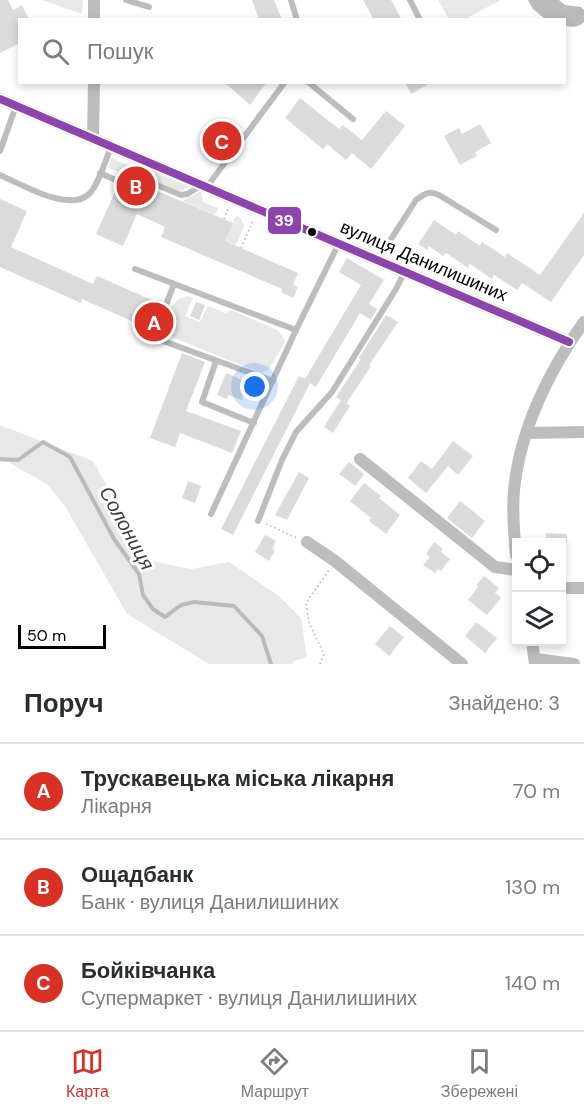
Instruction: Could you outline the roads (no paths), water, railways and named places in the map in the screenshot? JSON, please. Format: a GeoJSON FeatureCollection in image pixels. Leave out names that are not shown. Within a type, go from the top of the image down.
{"type":"FeatureCollection","features":[{"type":"Feature","properties":{"kind":"street"},"geometry":{"type":"LineString","coordinates":[[94,0],[94,18]]}},
{"type":"Feature","properties":{"kind":"street"},"geometry":{"type":"LineString","coordinates":[[93,139],[94,84]]}},
{"type":"Feature","properties":{"kind":"street","name":"вулиця Данилишиних"},"geometry":{"type":"LineString","coordinates":[[0,99],[569,342]]}},
{"type":"Feature","properties":{"kind":"street"},"geometry":{"type":"LineString","coordinates":[[515,538],[514,492],[527,433],[544,390],[569,342],[584,322]]}},
{"type":"Feature","properties":{"kind":"street"},"geometry":{"type":"LineString","coordinates":[[527,433],[584,432]]}},
{"type":"Feature","properties":{"kind":"street"},"geometry":{"type":"LineString","coordinates":[[360,459],[495,567],[512,569]]}},
{"type":"Feature","properties":{"kind":"street"},"geometry":{"type":"LineString","coordinates":[[307,542],[335,561],[462,664]]}},
{"type":"Feature","properties":{"kind":"street"},"geometry":{"type":"LineString","coordinates":[[566,588],[584,588]]}},
{"type":"Feature","properties":{"kind":"street"},"geometry":{"type":"LineString","coordinates":[[532,646],[535,661],[574,664]]}},
{"type":"Feature","properties":{"kind":"lane"},"geometry":{"type":"LineString","coordinates":[[126,0],[149,7]]}},
{"type":"Feature","properties":{"kind":"lane"},"geometry":{"type":"LineString","coordinates":[[291,0],[296,18]]}},
{"type":"Feature","properties":{"kind":"lane"},"geometry":{"type":"LineString","coordinates":[[410,0],[419,18]]}},
{"type":"Feature","properties":{"kind":"lane"},"geometry":{"type":"LineString","coordinates":[[152,164],[144,182],[181,195],[204,187],[283,84]]}},
{"type":"Feature","properties":{"kind":"lane"},"geometry":{"type":"LineString","coordinates":[[310,84],[353,119]]}},
{"type":"Feature","properties":{"kind":"lane"},"geometry":{"type":"LineString","coordinates":[[0,151],[16,106]]}},
{"type":"Feature","properties":{"kind":"lane"},"geometry":{"type":"LineString","coordinates":[[0,175],[55,199],[70,201],[82,199],[93,189],[111,147]]}},
{"type":"Feature","properties":{"kind":"lane"},"geometry":{"type":"LineString","coordinates":[[100,173],[127,185]]}},
{"type":"Feature","properties":{"kind":"lane"},"geometry":{"type":"LineString","coordinates":[[377,261],[416,200],[425,193],[433,192],[439,195],[496,230]]}},
{"type":"Feature","properties":{"kind":"lane"},"geometry":{"type":"LineString","coordinates":[[211,514],[338,244]]}},
{"type":"Feature","properties":{"kind":"lane"},"geometry":{"type":"LineString","coordinates":[[135,269],[296,330]]}},
{"type":"Feature","properties":{"kind":"lane"},"geometry":{"type":"LineString","coordinates":[[258,521],[282,460],[296,432],[332,392],[404,273]]}},
{"type":"Feature","properties":{"kind":"lane"},"geometry":{"type":"LineString","coordinates":[[174,284],[157,328],[163,341],[273,381]]}},
{"type":"Feature","properties":{"kind":"lane"},"geometry":{"type":"LineString","coordinates":[[216,361],[202,402],[254,423]]}},
{"type":"Feature","properties":{"kind":"waterway","name":"Солониця"},"geometry":{"type":"LineString","coordinates":[[0,459],[18,460],[43,442],[70,457],[114,539],[139,574],[143,595],[153,609],[165,617],[181,605],[194,602],[234,606],[262,636],[271,664]]}},
{"type":"Feature","properties":{"kind":"place","name":"Бойківчанка"},"geometry":{"type":"Point","coordinates":[222,141]}},
{"type":"Feature","properties":{"kind":"place","name":"Ощадбанк"},"geometry":{"type":"Point","coordinates":[136,186]}},
{"type":"Feature","properties":{"kind":"place","name":"Трускавецька міська лікарня"},"geometry":{"type":"Point","coordinates":[154,322]}}]}
